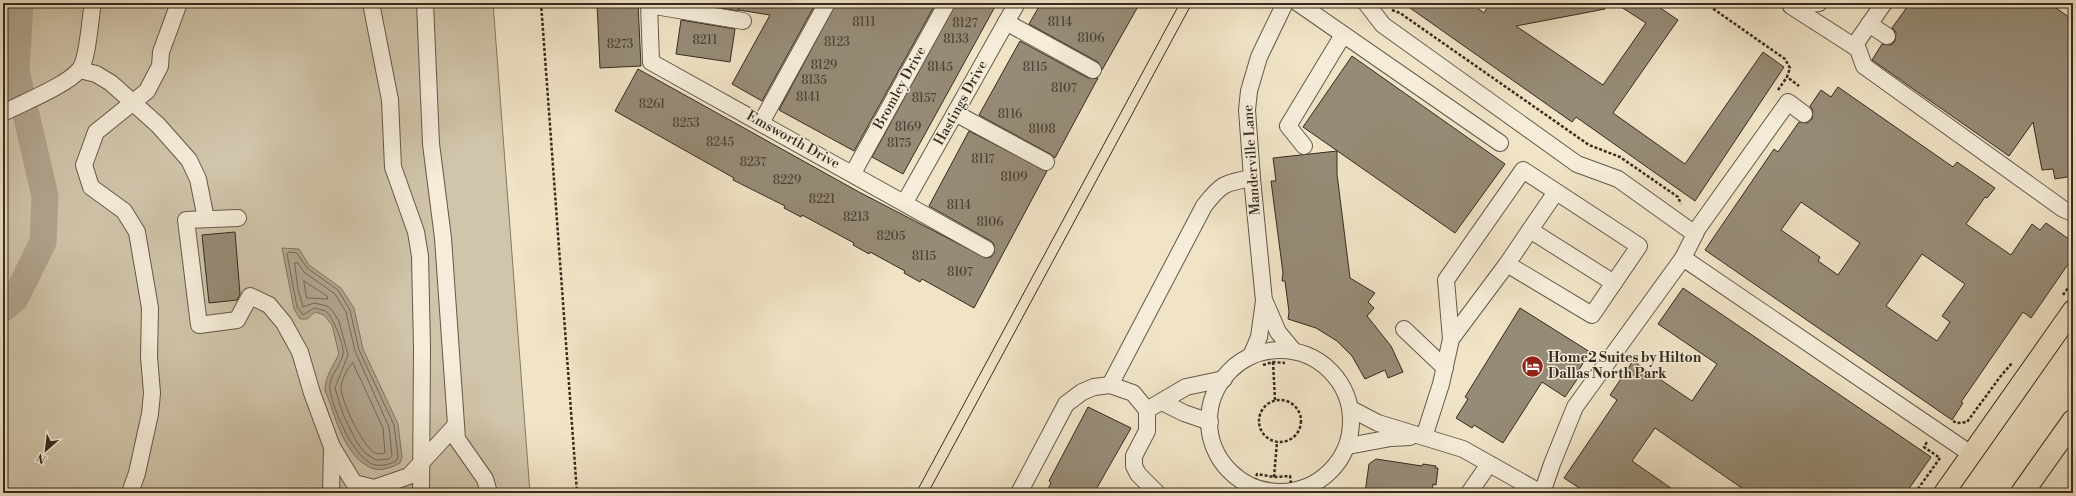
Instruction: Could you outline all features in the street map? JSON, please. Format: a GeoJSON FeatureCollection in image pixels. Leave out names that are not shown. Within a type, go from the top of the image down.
{"type":"FeatureCollection","features":[{"type":"Feature","properties":{"kind":"highway"},"geometry":{"type":"LineString","coordinates":[[2022,493],[2073,421]]}},
{"type":"Feature","properties":{"kind":"main road"},"geometry":{"type":"LineString","coordinates":[[1944,493],[1971,454],[2067,305]]}},
{"type":"Feature","properties":{"kind":"street"},"geometry":{"type":"LineString","coordinates":[[3,113],[49,90],[80,70],[86,52],[93,3]]}},
{"type":"Feature","properties":{"kind":"street"},"geometry":{"type":"LineString","coordinates":[[130,493],[137,473],[150,414],[152,393],[149,357],[150,308],[137,232],[124,211],[91,187],[84,165],[96,132],[147,91],[160,66],[161,52],[180,3]]}},
{"type":"Feature","properties":{"kind":"street"},"geometry":{"type":"LineString","coordinates":[[371,3],[390,100],[393,166],[416,232],[420,256],[422,347],[421,493]]}},
{"type":"Feature","properties":{"kind":"street"},"geometry":{"type":"LineString","coordinates":[[426,3],[431,144],[443,238],[457,439],[485,479],[489,493]]}},
{"type":"Feature","properties":{"kind":"street"},"geometry":{"type":"LineString","coordinates":[[762,123],[827,3]]}},
{"type":"Feature","properties":{"kind":"street","name":"Bromley Drive"},"geometry":{"type":"LineString","coordinates":[[853,173],[947,3]]}},
{"type":"Feature","properties":{"kind":"street","name":"Hastings Drive"},"geometry":{"type":"LineString","coordinates":[[904,202],[1017,3]]}},
{"type":"Feature","properties":{"kind":"street","name":"Manderville Lane"},"geometry":{"type":"LineString","coordinates":[[1254,362],[1264,301],[1247,110],[1249,91],[1259,57],[1285,3]]}},
{"type":"Feature","properties":{"kind":"street"},"geometry":{"type":"LineString","coordinates":[[1298,3],[1500,143]]}},
{"type":"Feature","properties":{"kind":"street"},"geometry":{"type":"LineString","coordinates":[[1366,3],[1383,25],[1577,164],[1618,179],[1695,234]]}},
{"type":"Feature","properties":{"kind":"street"},"geometry":{"type":"LineString","coordinates":[[1819,3],[1791,6],[1858,49],[1864,66],[2056,203],[2073,213]]}},
{"type":"Feature","properties":{"kind":"street"},"geometry":{"type":"LineString","coordinates":[[1854,46],[1884,3]]}},
{"type":"Feature","properties":{"kind":"street"},"geometry":{"type":"LineString","coordinates":[[649,4],[743,21]]}},
{"type":"Feature","properties":{"kind":"street","name":"Emsworth Drive"},"geometry":{"type":"LineString","coordinates":[[649,4],[651,62],[853,173],[986,249]]}},
{"type":"Feature","properties":{"kind":"street"},"geometry":{"type":"LineString","coordinates":[[1006,22],[1093,70]]}},
{"type":"Feature","properties":{"kind":"street"},"geometry":{"type":"LineString","coordinates":[[1869,24],[1887,36]]}},
{"type":"Feature","properties":{"kind":"street"},"geometry":{"type":"LineString","coordinates":[[1304,146],[1288,126],[1343,35]]}},
{"type":"Feature","properties":{"kind":"street"},"geometry":{"type":"LineString","coordinates":[[80,70],[96,74],[111,83],[158,125],[189,160],[198,179],[206,220]]}},
{"type":"Feature","properties":{"kind":"street"},"geometry":{"type":"LineString","coordinates":[[1350,409],[1378,423],[1463,449],[1542,493],[1575,407],[1683,258],[1695,234],[1788,102],[1804,114]]}},
{"type":"Feature","properties":{"kind":"street"},"geometry":{"type":"LineString","coordinates":[[955,113],[1046,162]]}},
{"type":"Feature","properties":{"kind":"street"},"geometry":{"type":"LineString","coordinates":[[1424,437],[1445,368],[1451,340],[1446,280],[1523,170],[1639,246],[1592,315],[1507,264]]}},
{"type":"Feature","properties":{"kind":"street"},"geometry":{"type":"LineString","coordinates":[[1110,385],[1204,206],[1217,190],[1228,182],[1252,178]]}},
{"type":"Feature","properties":{"kind":"street"},"geometry":{"type":"LineString","coordinates":[[1451,340],[1507,264],[1556,192]]}},
{"type":"Feature","properties":{"kind":"street"},"geometry":{"type":"LineString","coordinates":[[2056,203],[2073,199]]}},
{"type":"Feature","properties":{"kind":"street"},"geometry":{"type":"LineString","coordinates":[[238,218],[186,220],[199,325],[237,320],[250,296],[270,305],[284,323],[300,352],[312,393],[332,447],[356,488],[374,488],[410,476],[456,426]]}},
{"type":"Feature","properties":{"kind":"street"},"geometry":{"type":"LineString","coordinates":[[1530,230],[1614,283]]}},
{"type":"Feature","properties":{"kind":"street"},"geometry":{"type":"LineString","coordinates":[[1683,258],[1971,454]]}},
{"type":"Feature","properties":{"kind":"street","name":"Manderville Lane"},"geometry":{"type":"LineString","coordinates":[[1264,301],[1278,332],[1291,353]]}},
{"type":"Feature","properties":{"kind":"street"},"geometry":{"type":"LineString","coordinates":[[1404,329],[1445,368]]}},
{"type":"Feature","properties":{"kind":"street"},"geometry":{"type":"LineString","coordinates":[[1277,348],[1291,353],[1310,356],[1328,368],[1342,384],[1350,409],[1348,446],[1339,463],[1325,477],[1308,487],[1270,491],[1254,487],[1230,472],[1217,454],[1210,433],[1210,411],[1216,390],[1229,372],[1254,362],[1277,348]]}},
{"type":"Feature","properties":{"kind":"street"},"geometry":{"type":"LineString","coordinates":[[1147,410],[1186,387],[1224,379]]}},
{"type":"Feature","properties":{"kind":"street"},"geometry":{"type":"LineString","coordinates":[[1020,492],[1066,404],[1082,392],[1094,387],[1110,385],[1132,393],[1147,410],[1147,431],[1134,456],[1134,466],[1138,474],[1157,493]]}},
{"type":"Feature","properties":{"kind":"street"},"geometry":{"type":"LineString","coordinates":[[1162,402],[1184,413],[1210,422]]}},
{"type":"Feature","properties":{"kind":"street"},"geometry":{"type":"LineString","coordinates":[[1348,446],[1391,438],[1424,437]]}},
{"type":"Feature","properties":{"kind":"street"},"geometry":{"type":"LineString","coordinates":[[330,493],[332,447]]}},
{"type":"Feature","properties":{"kind":"street"},"geometry":{"type":"LineString","coordinates":[[1469,493],[1489,464]]}},
{"type":"Feature","properties":{"kind":"path"},"geometry":{"type":"LineString","coordinates":[[542,3],[577,493]]}},
{"type":"Feature","properties":{"kind":"path"},"geometry":{"type":"LineString","coordinates":[[1705,3],[1785,59],[1790,68],[1786,77],[1773,96]]}},
{"type":"Feature","properties":{"kind":"path"},"geometry":{"type":"LineString","coordinates":[[1388,9],[1400,13],[1588,145],[1620,157],[1678,197],[1680,204],[1684,206]]}},
{"type":"Feature","properties":{"kind":"path"},"geometry":{"type":"LineString","coordinates":[[1786,77],[1799,86]]}},
{"type":"Feature","properties":{"kind":"path"},"geometry":{"type":"LineString","coordinates":[[2067,305],[2073,281]]}},
{"type":"Feature","properties":{"kind":"path"},"geometry":{"type":"LineString","coordinates":[[1254,362],[1288,363],[1291,353]]}},
{"type":"Feature","properties":{"kind":"path"},"geometry":{"type":"LineString","coordinates":[[1915,493],[1940,458],[1924,447],[1945,416],[1957,424],[1967,422],[2000,377],[2016,359]]}},
{"type":"Feature","properties":{"kind":"path"},"geometry":{"type":"LineString","coordinates":[[1273,362],[1275,400]]}},
{"type":"Feature","properties":{"kind":"path"},"geometry":{"type":"LineString","coordinates":[[1275,400],[1287,401],[1293,404],[1300,416],[1300,429],[1291,439],[1277,442],[1266,437],[1262,433],[1258,420],[1263,408],[1275,400]]}},
{"type":"Feature","properties":{"kind":"path"},"geometry":{"type":"LineString","coordinates":[[1274,477],[1277,442]]}},
{"type":"Feature","properties":{"kind":"path"},"geometry":{"type":"LineString","coordinates":[[1254,487],[1257,474],[1274,477],[1290,476],[1292,489]]}},
{"type":"Feature","properties":{"kind":"shaded area"},"geometry":{"type":"Polygon","coordinates":[[[3,3],[493,3],[530,493],[3,493],[3,3]]]}},
{"type":"Feature","properties":{"kind":"water"},"geometry":{"type":"Polygon","coordinates":[[[282,248],[299,249],[309,265],[341,288],[354,308],[363,349],[398,424],[402,457],[400,463],[387,468],[374,469],[365,465],[345,441],[325,391],[325,384],[328,375],[339,354],[332,325],[324,315],[315,312],[307,319],[300,319],[294,309],[282,248]]]}},
{"type":"Feature","properties":{"kind":"building"},"geometry":{"type":"Polygon","coordinates":[[[597,3],[638,3],[641,66],[600,68],[597,3]]]}},
{"type":"Feature","properties":{"kind":"building"},"geometry":{"type":"Polygon","coordinates":[[[694,3],[816,3],[762,101],[732,84],[770,15],[739,10],[739,4],[738,11],[694,3]]]}},
{"type":"Feature","properties":{"kind":"building"},"geometry":{"type":"Polygon","coordinates":[[[836,3],[936,3],[854,151],[779,110],[836,3]]]}},
{"type":"Feature","properties":{"kind":"building"},"geometry":{"type":"Polygon","coordinates":[[[956,3],[997,3],[903,174],[872,157],[956,3]]]}},
{"type":"Feature","properties":{"kind":"building"},"geometry":{"type":"Polygon","coordinates":[[[1041,3],[1140,3],[1102,70],[1098,62],[1029,24],[1041,3]]]}},
{"type":"Feature","properties":{"kind":"building"},"geometry":{"type":"Polygon","coordinates":[[[1403,3],[1471,3],[1484,13],[1490,3],[1604,3],[1605,9],[1516,26],[1603,85],[1646,23],[1615,3],[1653,3],[1678,20],[1613,113],[1685,164],[1763,52],[1784,67],[1695,201],[1576,117],[1572,122],[1403,3]]]}},
{"type":"Feature","properties":{"kind":"building"},"geometry":{"type":"Polygon","coordinates":[[[1910,3],[2049,3],[2073,20],[2073,176],[2055,179],[2053,169],[2042,170],[2033,122],[2009,156],[1872,60],[1882,44],[1891,45],[1895,41],[1896,32],[1892,28],[1910,3]]]}},
{"type":"Feature","properties":{"kind":"building"},"geometry":{"type":"Polygon","coordinates":[[[681,20],[735,29],[730,62],[676,54],[681,20]]]}},
{"type":"Feature","properties":{"kind":"building"},"geometry":{"type":"Polygon","coordinates":[[[1020,41],[1088,78],[1098,78],[1055,158],[979,115],[1020,41]]]}},
{"type":"Feature","properties":{"kind":"building"},"geometry":{"type":"Polygon","coordinates":[[[1352,56],[1505,164],[1455,233],[1303,127],[1352,56]]]}},
{"type":"Feature","properties":{"kind":"building"},"geometry":{"type":"Polygon","coordinates":[[[638,69],[859,192],[986,258],[991,257],[994,253],[994,244],[991,241],[929,206],[969,131],[1047,171],[974,308],[922,279],[920,282],[904,273],[905,271],[870,252],[869,254],[853,245],[854,243],[802,215],[801,217],[784,208],[785,206],[733,180],[734,178],[615,111],[638,69]]]}},
{"type":"Feature","properties":{"kind":"building"},"geometry":{"type":"Polygon","coordinates":[[[1838,87],[1953,167],[1957,162],[1995,188],[1987,198],[1985,197],[1966,224],[2011,255],[2032,224],[2040,230],[2046,223],[2073,242],[2073,257],[2031,318],[2023,312],[1961,402],[1963,403],[1952,420],[1705,250],[1774,149],[1778,152],[1799,122],[1807,123],[1812,119],[1813,111],[1810,106],[1821,90],[1831,97],[1838,87]],[[1801,202],[1781,230],[1820,257],[1818,261],[1838,275],[1860,243],[1801,202]],[[1922,254],[1886,306],[1937,341],[1950,322],[1942,316],[1965,284],[1922,254]]]}},
{"type":"Feature","properties":{"kind":"building"},"geometry":{"type":"Polygon","coordinates":[[[1337,151],[1337,174],[1350,278],[1375,293],[1368,302],[1374,308],[1367,316],[1391,346],[1403,372],[1388,378],[1385,370],[1365,379],[1352,356],[1337,341],[1316,328],[1288,319],[1289,312],[1285,281],[1282,281],[1283,273],[1271,181],[1276,181],[1273,158],[1337,151]]]}},
{"type":"Feature","properties":{"kind":"building"},"geometry":{"type":"Polygon","coordinates":[[[235,232],[240,294],[237,300],[209,303],[202,235],[235,232]]]}},
{"type":"Feature","properties":{"kind":"building"},"geometry":{"type":"Polygon","coordinates":[[[1683,288],[1931,457],[1906,493],[1749,493],[1655,428],[1632,461],[1678,493],[1587,493],[1564,478],[1617,400],[1610,395],[1633,361],[1692,401],[1717,364],[1658,324],[1683,288]]]}},
{"type":"Feature","properties":{"kind":"building","name":"Home2 Suites by Hilton Dallas North Park"},"geometry":{"type":"Polygon","coordinates":[[[1520,308],[1590,352],[1575,376],[1578,378],[1565,397],[1542,382],[1503,443],[1474,425],[1472,428],[1456,418],[1468,399],[1465,397],[1520,308]]]}},
{"type":"Feature","properties":{"kind":"building"},"geometry":{"type":"Polygon","coordinates":[[[1088,407],[1131,428],[1094,493],[1046,493],[1051,483],[1049,481],[1088,407]]]}},
{"type":"Feature","properties":{"kind":"building"},"geometry":{"type":"Polygon","coordinates":[[[1376,459],[1422,466],[1423,464],[1436,466],[1435,468],[1438,468],[1436,485],[1433,484],[1432,493],[1365,493],[1369,464],[1376,459]]]}},
{"type":"Feature","properties":{"kind":"waterway"},"geometry":{"type":"LineString","coordinates":[[3,309],[15,299],[43,242],[45,196],[16,71],[20,3]]}},
{"type":"Feature","properties":{"kind":"tram line"},"geometry":{"type":"LineString","coordinates":[[916,493],[1180,3]]}},
{"type":"Feature","properties":{"kind":"tram line"},"geometry":{"type":"LineString","coordinates":[[928,493],[1192,3]]}},
{"type":"Feature","properties":{"kind":"place","name":"Home2 Suites by Hilton Dallas North Park"},"geometry":{"type":"Point","coordinates":[1533,366]}}]}
